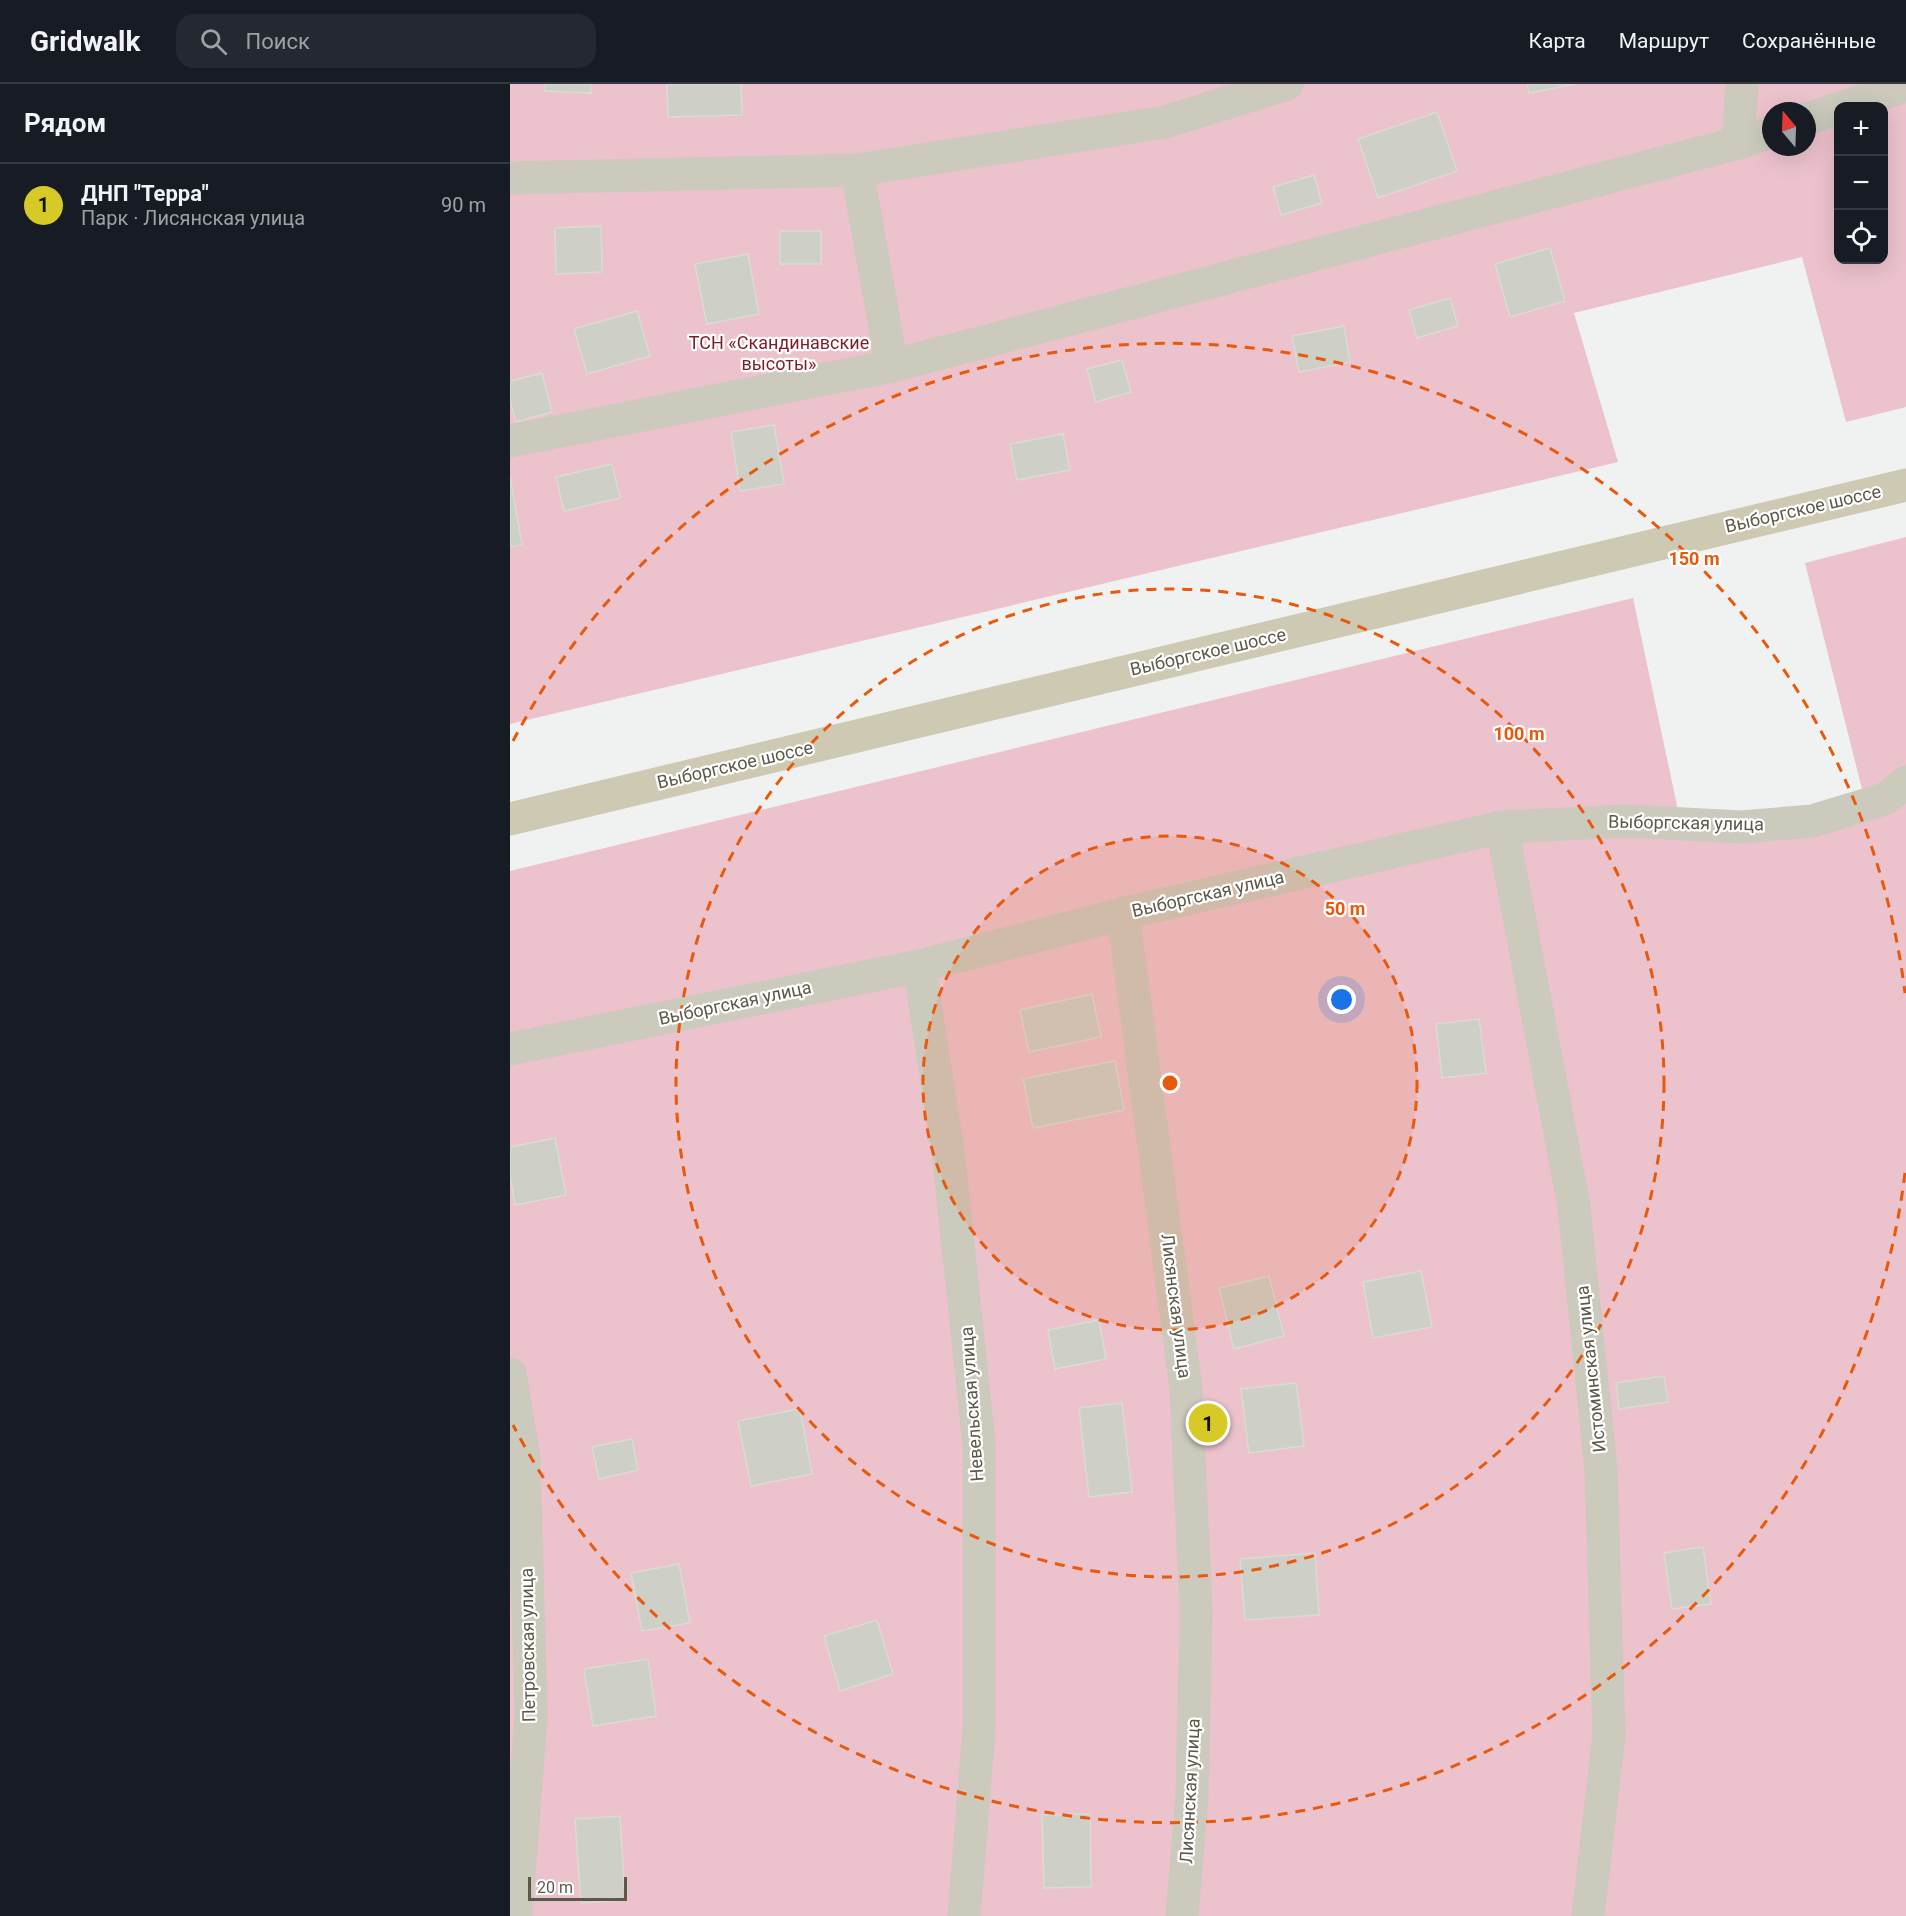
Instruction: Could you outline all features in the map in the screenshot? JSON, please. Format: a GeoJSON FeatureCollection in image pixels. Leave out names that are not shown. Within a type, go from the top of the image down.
{"type":"FeatureCollection","features":[{"type":"Feature","properties":{"kind":"main road","name":"Выборгское шоссе"},"geometry":{"type":"LineString","coordinates":[[510,819],[1906,484]]}},
{"type":"Feature","properties":{"kind":"street"},"geometry":{"type":"LineString","coordinates":[[510,178],[857,170],[1165,122],[1287,84]]}},
{"type":"Feature","properties":{"kind":"street"},"geometry":{"type":"LineString","coordinates":[[1738,143],[1742,84]]}},
{"type":"Feature","properties":{"kind":"street"},"geometry":{"type":"LineString","coordinates":[[1857,102],[1906,86]]}},
{"type":"Feature","properties":{"kind":"street"},"geometry":{"type":"LineString","coordinates":[[1816,117],[1834,111]]}},
{"type":"Feature","properties":{"kind":"street"},"geometry":{"type":"LineString","coordinates":[[510,441],[892,366],[1762,135]]}},
{"type":"Feature","properties":{"kind":"street"},"geometry":{"type":"LineString","coordinates":[[857,170],[892,366]]}},
{"type":"Feature","properties":{"kind":"street","name":"Выборгская улица"},"geometry":{"type":"LineString","coordinates":[[510,1049],[919,966],[1123,913],[1502,827],[1628,821],[1742,827],[1812,821],[1885,799],[1906,782]]}},
{"type":"Feature","properties":{"kind":"street","name":"Истоминская улица"},"geometry":{"type":"LineString","coordinates":[[1502,827],[1574,1206],[1601,1471],[1609,1734],[1588,1916]]}},
{"type":"Feature","properties":{"kind":"street","name":"Лисянская улица"},"geometry":{"type":"LineString","coordinates":[[1123,913],[1186,1389],[1196,1612],[1192,1795],[1182,1916]]}},
{"type":"Feature","properties":{"kind":"street","name":"Невельская улица"},"geometry":{"type":"LineString","coordinates":[[919,966],[948,1150],[979,1444],[979,1730],[964,1916]]}},
{"type":"Feature","properties":{"kind":"street","name":"Петровская улица"},"geometry":{"type":"LineString","coordinates":[[510,1374],[525,1459],[531,1716],[516,1916]]}},
{"type":"Feature","properties":{"kind":"green space","name":"ТСН «Скандинавские высоты»"},"geometry":{"type":"Polygon","coordinates":[[[510,84],[1906,84],[1906,407],[1846,422],[1802,257],[1574,313],[1618,462],[510,724],[510,84]]]}},
{"type":"Feature","properties":{"kind":"green space"},"geometry":{"type":"Polygon","coordinates":[[[1906,537],[1906,1916],[510,1916],[510,871],[1633,598],[1679,815],[1756,826],[1863,793],[1805,563],[1906,537]]]}},
{"type":"Feature","properties":{"kind":"building"},"geometry":{"type":"Polygon","coordinates":[[[545,84],[591,84],[591,93],[545,91],[545,84]]]}},
{"type":"Feature","properties":{"kind":"building"},"geometry":{"type":"Polygon","coordinates":[[[667,84],[741,84],[742,115],[668,117],[667,84]]]}},
{"type":"Feature","properties":{"kind":"building"},"geometry":{"type":"Polygon","coordinates":[[[1527,84],[1575,84],[1529,93],[1527,84]]]}},
{"type":"Feature","properties":{"kind":"building"},"geometry":{"type":"Polygon","coordinates":[[[1437,112],[1457,171],[1378,198],[1358,139],[1437,112]]]}},
{"type":"Feature","properties":{"kind":"building"},"geometry":{"type":"Polygon","coordinates":[[[1314,175],[1322,203],[1281,215],[1273,187],[1314,175]]]}},
{"type":"Feature","properties":{"kind":"building"},"geometry":{"type":"Polygon","coordinates":[[[601,226],[602,272],[556,274],[555,228],[601,226]]]}},
{"type":"Feature","properties":{"kind":"building"},"geometry":{"type":"Polygon","coordinates":[[[780,231],[821,231],[821,264],[780,264],[780,231]]]}},
{"type":"Feature","properties":{"kind":"building"},"geometry":{"type":"Polygon","coordinates":[[[1550,248],[1565,301],[1510,317],[1495,264],[1550,248]]]}},
{"type":"Feature","properties":{"kind":"building"},"geometry":{"type":"Polygon","coordinates":[[[748,254],[759,314],[707,324],[695,264],[748,254]]]}},
{"type":"Feature","properties":{"kind":"building"},"geometry":{"type":"Polygon","coordinates":[[[1450,298],[1458,326],[1417,338],[1409,310],[1450,298]]]}},
{"type":"Feature","properties":{"kind":"building"},"geometry":{"type":"Polygon","coordinates":[[[637,311],[650,356],[587,374],[574,329],[637,311]]]}},
{"type":"Feature","properties":{"kind":"building"},"geometry":{"type":"Polygon","coordinates":[[[1344,326],[1350,362],[1299,372],[1292,336],[1344,326]]]}},
{"type":"Feature","properties":{"kind":"building"},"geometry":{"type":"Polygon","coordinates":[[[1122,360],[1131,392],[1096,402],[1087,369],[1122,360]]]}},
{"type":"Feature","properties":{"kind":"building"},"geometry":{"type":"Polygon","coordinates":[[[542,373],[552,412],[516,422],[510,401],[510,381],[542,373]]]}},
{"type":"Feature","properties":{"kind":"building"},"geometry":{"type":"Polygon","coordinates":[[[774,425],[784,484],[740,491],[731,432],[774,425]]]}},
{"type":"Feature","properties":{"kind":"building"},"geometry":{"type":"Polygon","coordinates":[[[1063,434],[1070,470],[1017,480],[1010,444],[1063,434]]]}},
{"type":"Feature","properties":{"kind":"building"},"geometry":{"type":"Polygon","coordinates":[[[612,464],[620,498],[564,511],[556,477],[612,464]]]}},
{"type":"Feature","properties":{"kind":"building"},"geometry":{"type":"Polygon","coordinates":[[[510,476],[522,545],[510,547],[510,476]]]}},
{"type":"Feature","properties":{"kind":"building"},"geometry":{"type":"Polygon","coordinates":[[[1092,994],[1101,1037],[1029,1052],[1020,1010],[1092,994]]]}},
{"type":"Feature","properties":{"kind":"building"},"geometry":{"type":"Polygon","coordinates":[[[1479,1019],[1486,1073],[1442,1078],[1436,1024],[1479,1019]]]}},
{"type":"Feature","properties":{"kind":"building"},"geometry":{"type":"Polygon","coordinates":[[[1115,1061],[1124,1110],[1033,1128],[1023,1079],[1115,1061]]]}},
{"type":"Feature","properties":{"kind":"building"},"geometry":{"type":"Polygon","coordinates":[[[555,1138],[566,1195],[515,1205],[510,1176],[510,1147],[555,1138]]]}},
{"type":"Feature","properties":{"kind":"building"},"geometry":{"type":"Polygon","coordinates":[[[1421,1271],[1432,1327],[1373,1338],[1363,1282],[1421,1271]]]}},
{"type":"Feature","properties":{"kind":"building"},"geometry":{"type":"Polygon","coordinates":[[[1269,1276],[1284,1336],[1234,1349],[1219,1288],[1269,1276]]]}},
{"type":"Feature","properties":{"kind":"building"},"geometry":{"type":"Polygon","coordinates":[[[1099,1320],[1106,1359],[1055,1369],[1048,1330],[1099,1320]]]}},
{"type":"Feature","properties":{"kind":"building"},"geometry":{"type":"Polygon","coordinates":[[[1664,1376],[1668,1402],[1619,1409],[1616,1383],[1664,1376]]]}},
{"type":"Feature","properties":{"kind":"building"},"geometry":{"type":"Polygon","coordinates":[[[1296,1383],[1304,1446],[1249,1453],[1241,1389],[1296,1383]]]}},
{"type":"Feature","properties":{"kind":"building"},"geometry":{"type":"Polygon","coordinates":[[[1122,1403],[1132,1492],[1089,1497],[1079,1408],[1122,1403]]]}},
{"type":"Feature","properties":{"kind":"building"},"geometry":{"type":"Polygon","coordinates":[[[800,1409],[812,1474],[751,1486],[738,1421],[800,1409]]]}},
{"type":"Feature","properties":{"kind":"building"},"geometry":{"type":"Polygon","coordinates":[[[632,1439],[638,1470],[599,1479],[592,1447],[632,1439]]]}},
{"type":"Feature","properties":{"kind":"building"},"geometry":{"type":"Polygon","coordinates":[[[1703,1547],[1711,1604],[1672,1609],[1664,1553],[1703,1547]]]}},
{"type":"Feature","properties":{"kind":"building"},"geometry":{"type":"Polygon","coordinates":[[[1315,1553],[1319,1615],[1245,1620],[1240,1559],[1315,1553]]]}},
{"type":"Feature","properties":{"kind":"building"},"geometry":{"type":"Polygon","coordinates":[[[679,1564],[690,1623],[642,1631],[631,1573],[679,1564]]]}},
{"type":"Feature","properties":{"kind":"building"},"geometry":{"type":"Polygon","coordinates":[[[877,1620],[893,1674],[840,1691],[824,1636],[877,1620]]]}},
{"type":"Feature","properties":{"kind":"building"},"geometry":{"type":"Polygon","coordinates":[[[648,1659],[656,1716],[593,1726],[584,1669],[648,1659]]]}},
{"type":"Feature","properties":{"kind":"building"},"geometry":{"type":"Polygon","coordinates":[[[1090,1814],[1091,1887],[1044,1888],[1042,1815],[1090,1814]]]}},
{"type":"Feature","properties":{"kind":"building"},"geometry":{"type":"Polygon","coordinates":[[[620,1816],[625,1900],[581,1903],[575,1819],[620,1816]]]}},
{"type":"Feature","properties":{"kind":"place","name":"ДНП \"Терра\""},"geometry":{"type":"Point","coordinates":[1208,1423]}}]}
